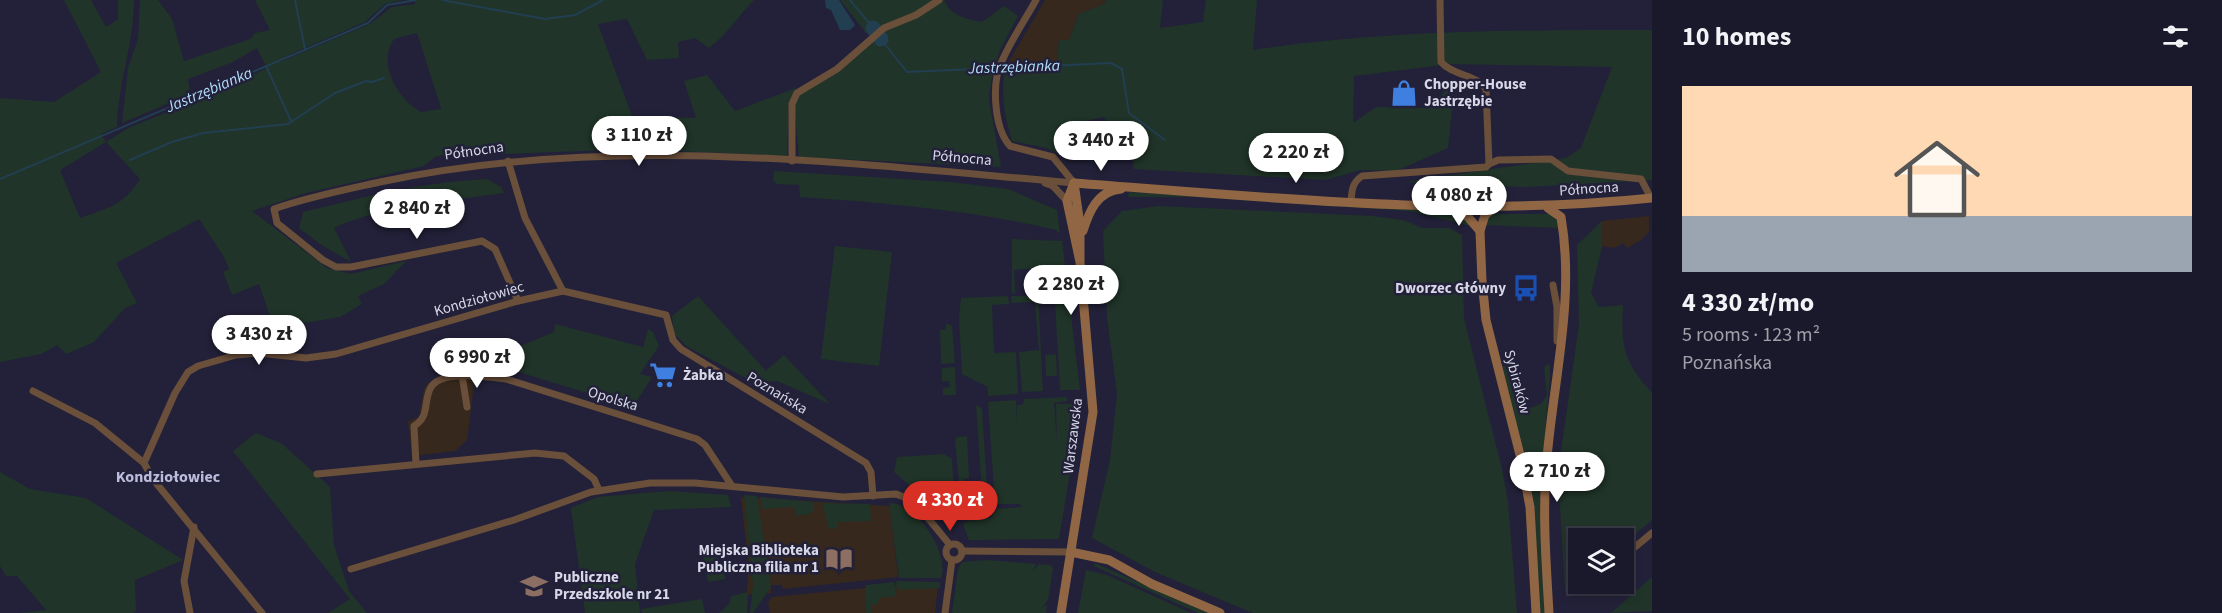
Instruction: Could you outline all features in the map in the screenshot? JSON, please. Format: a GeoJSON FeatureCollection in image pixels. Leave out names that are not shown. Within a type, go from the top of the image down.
{"type":"FeatureCollection","features":[{"type":"Feature","properties":{"kind":"street"},"geometry":{"type":"LineString","coordinates":[[792,161],[792,104],[797,93],[837,69],[880,31],[916,15],[939,0]]}},
{"type":"Feature","properties":{"kind":"street"},"geometry":{"type":"LineString","coordinates":[[1036,0],[1000,66],[998,114],[1008,143],[1018,150],[1053,157],[1074,183],[1067,201],[1053,186],[1040,180]]}},
{"type":"Feature","properties":{"kind":"street"},"geometry":{"type":"LineString","coordinates":[[1440,0],[1441,62],[1455,72],[1479,82],[1486,89],[1489,164]]}},
{"type":"Feature","properties":{"kind":"street","name":"Północna"},"geometry":{"type":"LineString","coordinates":[[518,301],[495,249],[482,241],[351,267],[336,267],[277,223],[274,208],[397,178],[508,161],[649,154],[792,161],[1138,188],[1453,206],[1576,206],[1652,198]]}},
{"type":"Feature","properties":{"kind":"street"},"geometry":{"type":"LineString","coordinates":[[1351,201],[1355,180],[1362,176],[1486,167],[1498,160],[1551,159],[1569,171],[1641,179],[1652,198]]}},
{"type":"Feature","properties":{"kind":"street"},"geometry":{"type":"LineString","coordinates":[[508,161],[525,218],[563,291]]}},
{"type":"Feature","properties":{"kind":"street","name":"Warszawska"},"geometry":{"type":"LineString","coordinates":[[1060,613],[1093,412],[1074,183]]}},
{"type":"Feature","properties":{"kind":"street"},"geometry":{"type":"LineString","coordinates":[[1079,242],[1086,218],[1099,198],[1114,190],[1138,188]]}},
{"type":"Feature","properties":{"kind":"street","name":"Warszawska"},"geometry":{"type":"LineString","coordinates":[[1067,201],[1080,262]]}},
{"type":"Feature","properties":{"kind":"street"},"geometry":{"type":"LineString","coordinates":[[1453,206],[1468,217],[1480,231]]}},
{"type":"Feature","properties":{"kind":"street","name":"Sybiraków"},"geometry":{"type":"LineString","coordinates":[[1539,206],[1551,209],[1558,214],[1563,234]]}},
{"type":"Feature","properties":{"kind":"street","name":"Sybiraków"},"geometry":{"type":"LineString","coordinates":[[1549,613],[1544,504],[1552,413],[1566,321],[1563,234],[1566,217],[1576,206]]}},
{"type":"Feature","properties":{"kind":"street"},"geometry":{"type":"LineString","coordinates":[[1480,231],[1485,215],[1495,207]]}},
{"type":"Feature","properties":{"kind":"street","name":"Sybiraków"},"geometry":{"type":"LineString","coordinates":[[1480,231],[1486,320],[1520,455],[1530,507],[1536,613]]}},
{"type":"Feature","properties":{"kind":"street"},"geometry":{"type":"LineString","coordinates":[[1553,285],[1558,334],[1554,361]]}},
{"type":"Feature","properties":{"kind":"street","name":"Kondziołowiec"},"geometry":{"type":"LineString","coordinates":[[144,463],[175,393],[188,372],[198,366],[249,353],[292,358],[336,354],[518,301],[563,291]]}},
{"type":"Feature","properties":{"kind":"street","name":"Poznańska"},"geometry":{"type":"LineString","coordinates":[[563,291],[666,315],[673,340],[681,349],[866,463],[871,472],[873,496]]}},
{"type":"Feature","properties":{"kind":"street"},"geometry":{"type":"LineString","coordinates":[[462,375],[467,407]]}},
{"type":"Feature","properties":{"kind":"street","name":"Opolska"},"geometry":{"type":"LineString","coordinates":[[416,464],[414,426],[426,412],[430,388],[438,381],[462,375],[506,379],[697,439],[705,445],[732,486]]}},
{"type":"Feature","properties":{"kind":"street"},"geometry":{"type":"LineString","coordinates":[[33,392],[95,423],[144,463],[152,478],[262,613]]}},
{"type":"Feature","properties":{"kind":"street"},"geometry":{"type":"LineString","coordinates":[[317,474],[535,453],[564,456],[594,479],[599,490]]}},
{"type":"Feature","properties":{"kind":"street"},"geometry":{"type":"LineString","coordinates":[[351,569],[514,520],[599,490],[667,482],[843,497],[896,494],[914,501],[950,545]]}},
{"type":"Feature","properties":{"kind":"street"},"geometry":{"type":"LineString","coordinates":[[190,613],[184,581],[194,527]]}},
{"type":"Feature","properties":{"kind":"street"},"geometry":{"type":"LineString","coordinates":[[1634,548],[1652,533]]}},
{"type":"Feature","properties":{"kind":"street"},"geometry":{"type":"LineString","coordinates":[[950,545],[958,545],[962,551]]}},
{"type":"Feature","properties":{"kind":"street"},"geometry":{"type":"LineString","coordinates":[[945,613],[952,560],[946,553],[950,545]]}},
{"type":"Feature","properties":{"kind":"street"},"geometry":{"type":"LineString","coordinates":[[962,551],[1071,552],[1109,560],[1152,584],[1220,613]]}},
{"type":"Feature","properties":{"kind":"street"},"geometry":{"type":"LineString","coordinates":[[952,560],[959,558],[962,551]]}},
{"type":"Feature","properties":{"kind":"shaded area"},"geometry":{"type":"Polygon","coordinates":[[[1045,0],[1107,0],[1104,4],[1079,14],[1069,40],[1059,40],[1057,61],[1008,63],[1045,0]]]}},
{"type":"Feature","properties":{"kind":"shaded area"},"geometry":{"type":"Polygon","coordinates":[[[1649,216],[1649,232],[1641,240],[1627,248],[1623,243],[1614,248],[1601,246],[1602,221],[1649,216]]]}},
{"type":"Feature","properties":{"kind":"shaded area"},"geometry":{"type":"Polygon","coordinates":[[[476,370],[467,440],[455,451],[412,456],[408,421],[419,417],[424,389],[428,383],[453,372],[476,370]]]}},
{"type":"Feature","properties":{"kind":"shaded area"},"geometry":{"type":"Polygon","coordinates":[[[741,497],[890,506],[898,577],[783,589],[782,585],[771,585],[771,593],[746,595],[749,570],[741,497]]]}},
{"type":"Feature","properties":{"kind":"shaded area"},"geometry":{"type":"Polygon","coordinates":[[[918,583],[938,585],[935,613],[770,613],[768,602],[772,597],[918,583]]]}},
{"type":"Feature","properties":{"kind":"green space"},"geometry":{"type":"Polygon","coordinates":[[[64,0],[91,0],[106,27],[118,19],[118,0],[134,0],[117,127],[101,134],[106,142],[128,128],[217,92],[267,68],[257,48],[233,62],[188,79],[190,94],[122,123],[128,68],[138,39],[140,0],[158,0],[172,19],[184,61],[250,39],[255,33],[270,30],[255,0],[403,0],[385,4],[365,22],[284,57],[280,62],[370,24],[392,7],[415,4],[415,0],[754,0],[722,37],[709,48],[695,38],[678,42],[679,58],[647,60],[627,19],[598,24],[632,116],[696,118],[684,81],[707,75],[735,111],[796,88],[789,104],[787,156],[637,149],[503,154],[463,150],[435,157],[424,166],[306,193],[252,211],[327,268],[351,274],[406,261],[384,284],[358,296],[362,304],[340,317],[274,328],[259,284],[232,295],[223,272],[229,269],[224,257],[199,219],[116,263],[137,303],[125,308],[94,342],[66,354],[57,345],[41,354],[0,362],[0,98],[54,102],[101,72],[64,0]],[[417,33],[394,39],[389,48],[388,59],[392,80],[404,98],[421,112],[441,109],[441,108],[417,33]],[[106,142],[60,170],[80,218],[121,200],[128,195],[140,179],[106,142]]]}},
{"type":"Feature","properties":{"kind":"green space"},"geometry":{"type":"Polygon","coordinates":[[[840,0],[944,0],[955,13],[976,21],[982,22],[1004,6],[1018,16],[1000,50],[991,81],[989,100],[1001,167],[799,157],[794,103],[802,92],[875,39],[883,47],[876,27],[866,33],[840,0]]]}},
{"type":"Feature","properties":{"kind":"green space"},"geometry":{"type":"Polygon","coordinates":[[[1107,0],[1163,0],[1160,28],[1203,22],[1206,0],[1257,0],[1253,50],[1353,38],[1452,32],[1652,30],[1652,180],[1527,187],[1405,182],[1566,158],[1581,148],[1612,67],[1451,64],[1354,76],[1353,123],[1376,107],[1431,108],[1455,79],[1448,148],[1396,171],[1360,170],[1326,180],[1133,169],[1136,138],[1116,136],[1104,117],[1061,126],[1059,154],[1047,148],[1012,141],[1003,92],[1008,63],[1057,61],[1059,40],[1069,40],[1079,14],[1104,4],[1107,0]]]}},
{"type":"Feature","properties":{"kind":"green space"},"geometry":{"type":"Polygon","coordinates":[[[774,171],[951,182],[1008,189],[1057,210],[1060,234],[1056,230],[960,212],[800,197],[799,185],[777,184],[773,181],[774,171]]]}},
{"type":"Feature","properties":{"kind":"green space"},"geometry":{"type":"Polygon","coordinates":[[[487,179],[501,187],[504,193],[392,210],[350,221],[334,228],[351,262],[320,244],[299,228],[303,212],[417,187],[487,179]]]}},
{"type":"Feature","properties":{"kind":"green space"},"geometry":{"type":"Polygon","coordinates":[[[1129,192],[1458,212],[1471,226],[1409,211],[1193,197],[1128,197],[1129,192]]]}},
{"type":"Feature","properties":{"kind":"green space"},"geometry":{"type":"Polygon","coordinates":[[[1159,206],[1372,216],[1403,220],[1422,228],[1449,228],[1462,235],[1464,319],[1502,469],[1508,502],[1517,613],[1253,613],[1155,572],[1092,538],[1110,460],[1117,394],[1107,317],[1103,231],[1122,211],[1159,206]]]}},
{"type":"Feature","properties":{"kind":"green space"},"geometry":{"type":"Polygon","coordinates":[[[1490,214],[1552,214],[1558,221],[1558,228],[1484,225],[1490,214]]]}},
{"type":"Feature","properties":{"kind":"green space"},"geometry":{"type":"Polygon","coordinates":[[[1602,221],[1602,247],[1591,293],[1599,307],[1623,305],[1626,353],[1635,372],[1652,393],[1652,520],[1634,535],[1634,528],[1568,528],[1568,590],[1565,592],[1558,473],[1579,324],[1577,245],[1602,221]]]}},
{"type":"Feature","properties":{"kind":"green space"},"geometry":{"type":"Polygon","coordinates":[[[1012,239],[1062,241],[1080,390],[1060,390],[1053,267],[1014,270],[1015,293],[1012,293],[1012,239]]]}},
{"type":"Feature","properties":{"kind":"green space"},"geometry":{"type":"Polygon","coordinates":[[[835,246],[892,252],[879,366],[821,359],[835,246]]]}},
{"type":"Feature","properties":{"kind":"green space"},"geometry":{"type":"Polygon","coordinates":[[[698,296],[766,371],[784,355],[830,404],[777,381],[755,383],[686,346],[674,333],[672,316],[698,296]]]}},
{"type":"Feature","properties":{"kind":"green space"},"geometry":{"type":"Polygon","coordinates":[[[1008,296],[1009,304],[992,305],[994,353],[1016,352],[1018,394],[988,396],[988,387],[962,374],[959,319],[961,298],[1008,296]]]}},
{"type":"Feature","properties":{"kind":"green space"},"geometry":{"type":"Polygon","coordinates":[[[1011,296],[1038,296],[1043,391],[1022,392],[1019,352],[1039,350],[1035,302],[1012,303],[1011,296]]]}},
{"type":"Feature","properties":{"kind":"green space"},"geometry":{"type":"Polygon","coordinates":[[[946,323],[952,326],[955,363],[941,364],[940,330],[946,330],[946,323]]]}},
{"type":"Feature","properties":{"kind":"green space"},"geometry":{"type":"Polygon","coordinates":[[[555,324],[643,347],[648,329],[653,332],[659,346],[640,374],[652,377],[633,407],[496,365],[501,354],[554,332],[555,324]]]}},
{"type":"Feature","properties":{"kind":"green space"},"geometry":{"type":"Polygon","coordinates":[[[1056,354],[1057,376],[1046,376],[1045,355],[1056,354]]]}},
{"type":"Feature","properties":{"kind":"green space"},"geometry":{"type":"Polygon","coordinates":[[[1547,364],[1550,366],[1550,377],[1540,486],[1545,613],[1540,613],[1534,502],[1502,366],[1513,366],[1518,400],[1531,408],[1542,403],[1547,395],[1544,368],[1547,364]]]}},
{"type":"Feature","properties":{"kind":"green space"},"geometry":{"type":"Polygon","coordinates":[[[955,367],[956,395],[943,395],[943,388],[950,387],[949,381],[942,381],[942,368],[955,367]]]}},
{"type":"Feature","properties":{"kind":"green space"},"geometry":{"type":"Polygon","coordinates":[[[1067,397],[1067,401],[1054,403],[1057,443],[1056,404],[1078,404],[1081,407],[1059,539],[969,540],[963,524],[967,521],[991,518],[996,509],[1021,507],[1020,504],[995,504],[988,402],[1016,400],[1017,424],[1017,405],[1023,404],[1024,399],[1067,397]]]}},
{"type":"Feature","properties":{"kind":"green space"},"geometry":{"type":"Polygon","coordinates":[[[976,405],[982,408],[988,506],[985,511],[964,513],[959,509],[960,494],[970,494],[971,506],[983,505],[976,405]]]}},
{"type":"Feature","properties":{"kind":"green space"},"geometry":{"type":"Polygon","coordinates":[[[256,433],[281,443],[330,487],[334,545],[349,591],[367,613],[328,613],[350,599],[233,451],[256,433]]]}},
{"type":"Feature","properties":{"kind":"green space"},"geometry":{"type":"Polygon","coordinates":[[[967,436],[969,478],[964,479],[965,490],[960,491],[955,440],[957,437],[967,436]]]}},
{"type":"Feature","properties":{"kind":"green space"},"geometry":{"type":"Polygon","coordinates":[[[944,454],[952,459],[955,510],[939,519],[922,496],[894,472],[897,457],[944,454]]]}},
{"type":"Feature","properties":{"kind":"green space"},"geometry":{"type":"Polygon","coordinates":[[[0,472],[30,489],[86,498],[183,560],[135,580],[136,611],[133,613],[19,613],[46,610],[17,576],[6,576],[0,566],[0,472]]]}},
{"type":"Feature","properties":{"kind":"green space"},"geometry":{"type":"Polygon","coordinates":[[[668,491],[728,495],[731,507],[654,510],[635,564],[640,613],[585,613],[571,508],[597,497],[668,491]]]}},
{"type":"Feature","properties":{"kind":"green space"},"geometry":{"type":"Polygon","coordinates":[[[744,495],[757,496],[771,587],[753,613],[750,613],[753,585],[744,495]]]}},
{"type":"Feature","properties":{"kind":"green space"},"geometry":{"type":"Polygon","coordinates":[[[760,497],[814,502],[814,510],[810,514],[796,516],[794,507],[762,509],[760,497]]]}},
{"type":"Feature","properties":{"kind":"green space"},"geometry":{"type":"Polygon","coordinates":[[[822,503],[870,504],[871,521],[837,522],[838,528],[829,529],[822,503]]]}},
{"type":"Feature","properties":{"kind":"green space"},"geometry":{"type":"Polygon","coordinates":[[[889,503],[900,505],[910,511],[929,531],[941,556],[941,578],[899,578],[889,503]]]}},
{"type":"Feature","properties":{"kind":"green space"},"geometry":{"type":"Polygon","coordinates":[[[716,548],[719,565],[723,565],[725,579],[708,582],[702,551],[716,548]]]}},
{"type":"Feature","properties":{"kind":"green space"},"geometry":{"type":"Polygon","coordinates":[[[988,560],[1036,564],[1033,571],[1039,564],[1051,565],[1053,568],[1048,600],[1042,608],[1047,605],[1046,613],[952,613],[958,569],[962,562],[988,560]]]}},
{"type":"Feature","properties":{"kind":"green space"},"geometry":{"type":"Polygon","coordinates":[[[1095,563],[1208,613],[1198,613],[1094,566],[1095,563]]]}},
{"type":"Feature","properties":{"kind":"green space"},"geometry":{"type":"Polygon","coordinates":[[[1086,570],[1107,575],[1191,613],[1078,613],[1086,570]]]}},
{"type":"Feature","properties":{"kind":"green space"},"geometry":{"type":"Polygon","coordinates":[[[1652,577],[1652,611],[1611,613],[1634,594],[1652,577]]]}},
{"type":"Feature","properties":{"kind":"green space"},"geometry":{"type":"Polygon","coordinates":[[[896,581],[940,582],[940,588],[897,590],[896,581]]]}},
{"type":"Feature","properties":{"kind":"green space"},"geometry":{"type":"Polygon","coordinates":[[[894,582],[896,596],[879,598],[878,604],[871,605],[871,613],[866,613],[866,585],[894,582]]]}},
{"type":"Feature","properties":{"kind":"green space"},"geometry":{"type":"Polygon","coordinates":[[[748,592],[747,613],[719,613],[729,604],[731,596],[748,592]]]}},
{"type":"Feature","properties":{"kind":"green space"},"geometry":{"type":"Polygon","coordinates":[[[702,599],[705,613],[642,613],[641,609],[702,599]]]}},
{"type":"Feature","properties":{"kind":"water"},"geometry":{"type":"Polygon","coordinates":[[[825,0],[839,0],[855,25],[850,30],[840,30],[831,10],[826,8],[825,0]]]}},
{"type":"Feature","properties":{"kind":"waterway"},"geometry":{"type":"LineString","coordinates":[[295,0],[305,49]]}},
{"type":"Feature","properties":{"kind":"waterway","name":"Jastrzębianka"},"geometry":{"type":"LineString","coordinates":[[0,179],[368,23],[387,5],[416,0]]}},
{"type":"Feature","properties":{"kind":"waterway","name":"Jastrzębianka"},"geometry":{"type":"LineString","coordinates":[[442,0],[545,19],[575,15],[603,0]]}},
{"type":"Feature","properties":{"kind":"waterway","name":"Jastrzębianka"},"geometry":{"type":"LineString","coordinates":[[850,0],[873,28]]}},
{"type":"Feature","properties":{"kind":"waterway","name":"Jastrzębianka"},"geometry":{"type":"LineString","coordinates":[[873,28],[881,39]]}},
{"type":"Feature","properties":{"kind":"waterway","name":"Jastrzębianka"},"geometry":{"type":"LineString","coordinates":[[881,39],[907,72],[997,68]]}},
{"type":"Feature","properties":{"kind":"waterway","name":"Jastrzębianka"},"geometry":{"type":"LineString","coordinates":[[1003,68],[1111,63],[1122,69],[1129,113],[1165,140]]}},
{"type":"Feature","properties":{"kind":"waterway"},"geometry":{"type":"LineString","coordinates":[[266,66],[291,121]]}},
{"type":"Feature","properties":{"kind":"waterway"},"geometry":{"type":"LineString","coordinates":[[130,160],[172,142],[203,133],[288,124],[335,93],[366,81],[372,82],[384,78]]}},
{"type":"Feature","properties":{"kind":"place","name":"Chopper-House Jastrzębie"},"geometry":{"type":"Point","coordinates":[1404,93]}},
{"type":"Feature","properties":{"kind":"place","name":"Dworzec Główny"},"geometry":{"type":"Point","coordinates":[1526,288]}},
{"type":"Feature","properties":{"kind":"place","name":"Żabka"},"geometry":{"type":"Point","coordinates":[663,375]}},
{"type":"Feature","properties":{"kind":"place","name":"Miejska Biblioteka Publiczna filia nr 1"},"geometry":{"type":"Point","coordinates":[839,559]}},
{"type":"Feature","properties":{"kind":"place","name":"Publiczne Przedszkole nr 21"},"geometry":{"type":"Point","coordinates":[534,586]}},
{"type":"Feature","properties":{"kind":"district","name":"Kondziołowiec"},"geometry":{"type":"Point","coordinates":[168,477]}}]}
